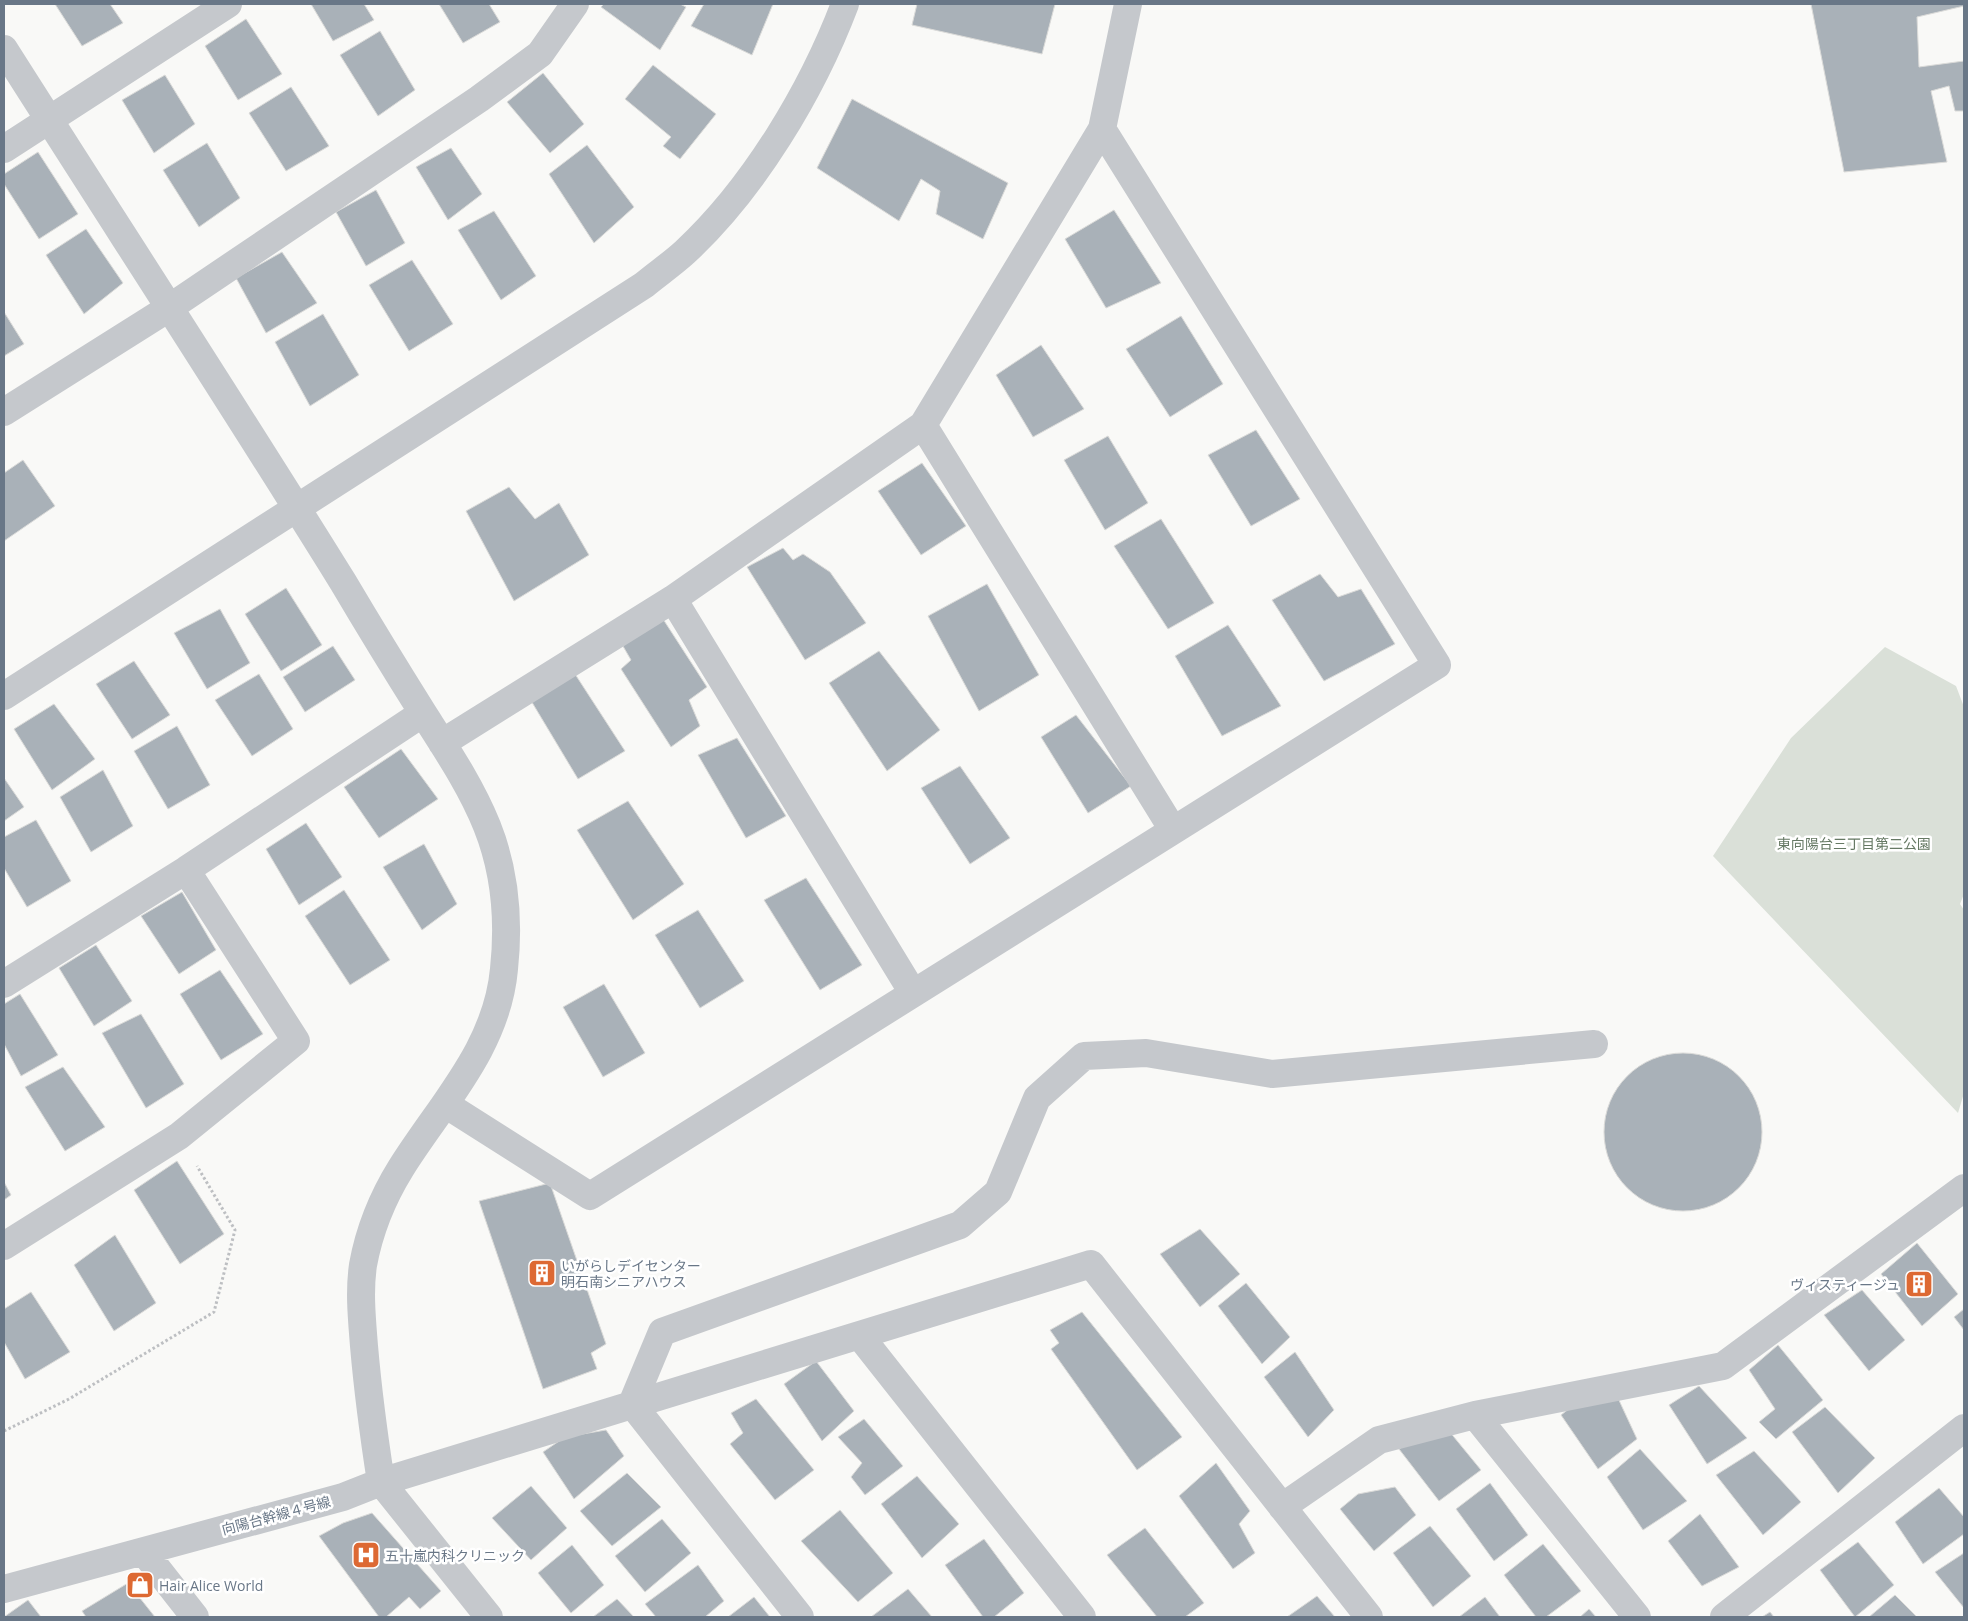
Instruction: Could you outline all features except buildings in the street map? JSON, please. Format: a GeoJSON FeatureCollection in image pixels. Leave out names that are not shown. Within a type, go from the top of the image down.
{"type":"FeatureCollection","features":[{"type":"Feature","properties":{"kind":"street"},"geometry":{"type":"LineString","coordinates":[[4,149],[228,4]]}},
{"type":"Feature","properties":{"kind":"street"},"geometry":{"type":"LineString","coordinates":[[4,412],[169,308],[479,99],[540,54],[575,4]]}},
{"type":"Feature","properties":{"kind":"street"},"geometry":{"type":"LineString","coordinates":[[4,696],[644,285],[685,251],[723,212],[763,159],[799,105],[831,40],[845,4]]}},
{"type":"Feature","properties":{"kind":"street"},"geometry":{"type":"LineString","coordinates":[[442,743],[673,599],[922,425],[1102,128],[1128,4]]}},
{"type":"Feature","properties":{"kind":"street"},"geometry":{"type":"LineString","coordinates":[[4,49],[296,508],[442,743],[487,826],[500,868],[505,907],[506,939],[504,974],[495,1012],[486,1036],[466,1076],[400,1170],[385,1198],[373,1229],[363,1267],[361,1312],[368,1399],[381,1482],[488,1617]]}},
{"type":"Feature","properties":{"kind":"street"},"geometry":{"type":"LineString","coordinates":[[445,1104],[590,1196],[1437,665],[1102,128]]}},
{"type":"Feature","properties":{"kind":"street"},"geometry":{"type":"LineString","coordinates":[[922,425],[1173,830]]}},
{"type":"Feature","properties":{"kind":"street"},"geometry":{"type":"LineString","coordinates":[[673,599],[914,993]]}},
{"type":"Feature","properties":{"kind":"street"},"geometry":{"type":"LineString","coordinates":[[4,984],[186,870],[423,713]]}},
{"type":"Feature","properties":{"kind":"street"},"geometry":{"type":"LineString","coordinates":[[4,1246],[179,1136],[296,1041],[186,870]]}},
{"type":"Feature","properties":{"kind":"street"},"geometry":{"type":"LineString","coordinates":[[800,1617],[632,1404],[662,1332],[960,1225],[998,1192],[1037,1098],[1084,1056],[1146,1053],[1272,1074],[1594,1044]]}},
{"type":"Feature","properties":{"kind":"street"},"geometry":{"type":"LineString","coordinates":[[1370,1617],[1282,1507],[1378,1440],[1475,1415],[1723,1366],[1961,1196]]}},
{"type":"Feature","properties":{"kind":"street","name":"向陽台幹線４号線"},"geometry":{"type":"LineString","coordinates":[[4,1589],[343,1497],[381,1482],[1091,1264],[1282,1507]]}},
{"type":"Feature","properties":{"kind":"street"},"geometry":{"type":"LineString","coordinates":[[860,1336],[1082,1617]]}},
{"type":"Feature","properties":{"kind":"street"},"geometry":{"type":"LineString","coordinates":[[1475,1415],[1637,1617]]}},
{"type":"Feature","properties":{"kind":"street"},"geometry":{"type":"LineString","coordinates":[[1724,1617],[1964,1428]]}},
{"type":"Feature","properties":{"kind":"street"},"geometry":{"type":"LineString","coordinates":[[144,1552],[195,1617]]}},
{"type":"Feature","properties":{"kind":"path"},"geometry":{"type":"LineString","coordinates":[[4,1431],[69,1398],[214,1312],[235,1230],[179,1136]]}},
{"type":"Feature","properties":{"kind":"green space","name":"東向陽台三丁目第二公園"},"geometry":{"type":"Polygon","coordinates":[[[1885,647],[1956,686],[1964,707],[1964,894],[1960,904],[1964,910],[1964,1093],[1958,1113],[1713,856],[1791,738],[1885,647]]]}},
{"type":"Feature","properties":{"kind":"place","name":"いがらしデイセンター 明石南シニアハウス"},"geometry":{"type":"Point","coordinates":[542,1273]}},
{"type":"Feature","properties":{"kind":"place","name":"ヴィスティージュ"},"geometry":{"type":"Point","coordinates":[1919,1284]}},
{"type":"Feature","properties":{"kind":"place","name":"五十嵐内科クリニック"},"geometry":{"type":"Point","coordinates":[366,1555]}},
{"type":"Feature","properties":{"kind":"place","name":"Hair Alice World"},"geometry":{"type":"Point","coordinates":[140,1585]}}]}
